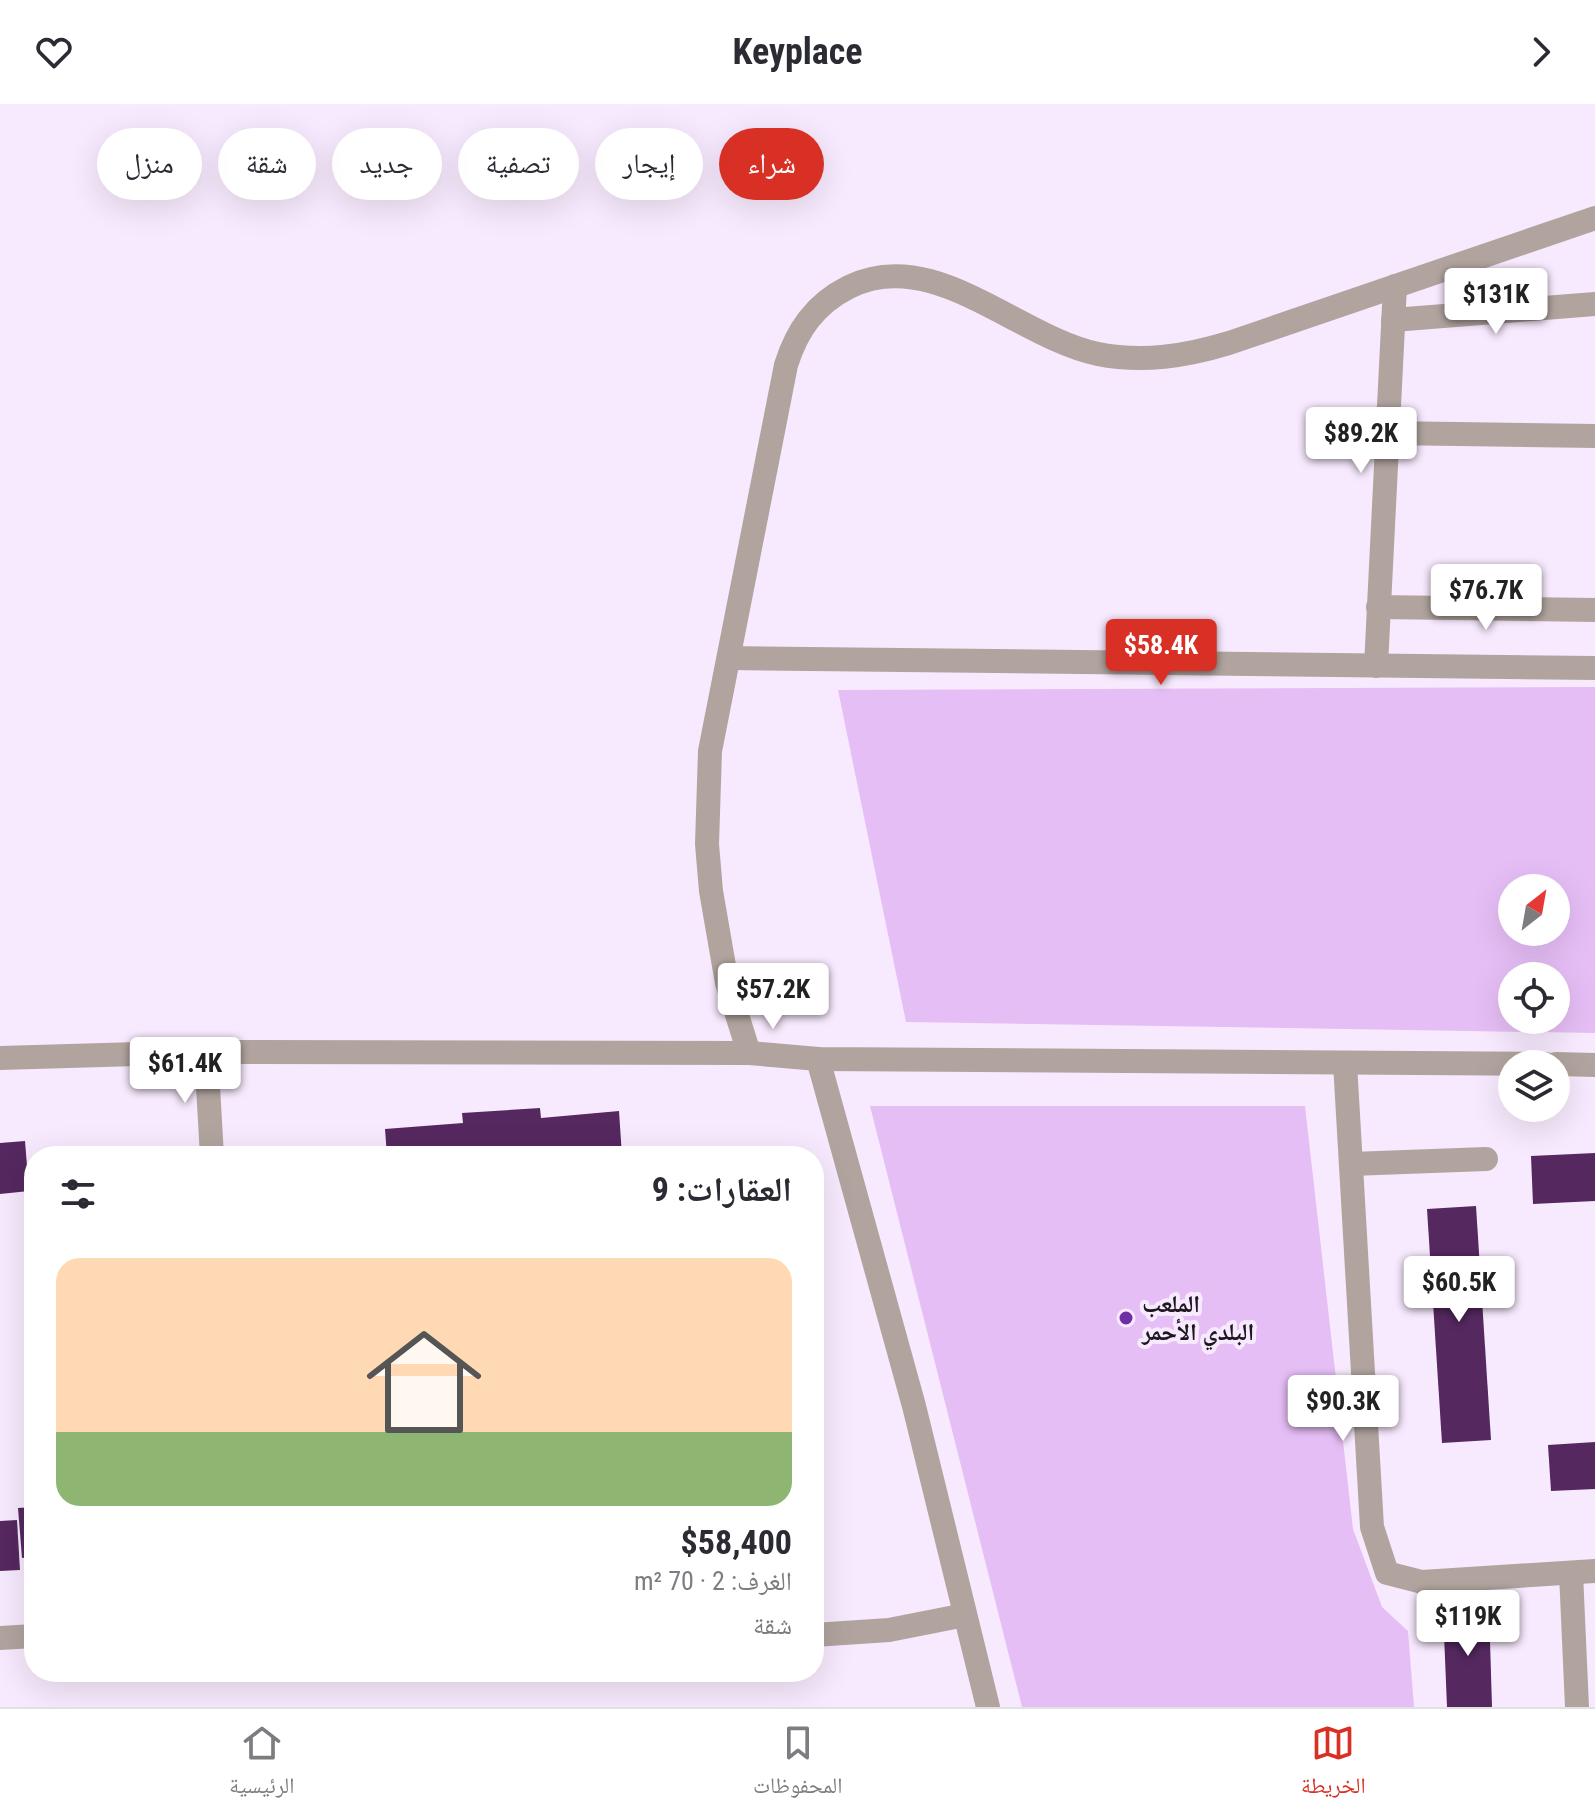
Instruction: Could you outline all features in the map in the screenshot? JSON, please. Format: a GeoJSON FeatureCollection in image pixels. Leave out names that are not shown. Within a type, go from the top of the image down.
{"type":"FeatureCollection","features":[{"type":"Feature","properties":{"kind":"street"},"geometry":{"type":"LineString","coordinates":[[749,1053],[727,983],[711,891],[707,844],[710,751],[786,365],[804,323],[819,306],[858,282],[902,276],[925,279],[947,286],[1065,344],[1131,358],[1164,357],[1197,352],[1595,218]]}},
{"type":"Feature","properties":{"kind":"street"},"geometry":{"type":"LineString","coordinates":[[1376,666],[1395,286]]}},
{"type":"Feature","properties":{"kind":"street"},"geometry":{"type":"LineString","coordinates":[[1393,320],[1595,304]]}},
{"type":"Feature","properties":{"kind":"street"},"geometry":{"type":"LineString","coordinates":[[1387,433],[1595,436]]}},
{"type":"Feature","properties":{"kind":"street"},"geometry":{"type":"LineString","coordinates":[[1378,607],[1595,610]]}},
{"type":"Feature","properties":{"kind":"street"},"geometry":{"type":"LineString","coordinates":[[729,658],[1595,668]]}},
{"type":"Feature","properties":{"kind":"street"},"geometry":{"type":"LineString","coordinates":[[206,1052],[211,1146]]}},
{"type":"Feature","properties":{"kind":"street"},"geometry":{"type":"LineString","coordinates":[[0,1058],[206,1052],[749,1053],[818,1059],[1498,1064]]}},
{"type":"Feature","properties":{"kind":"street"},"geometry":{"type":"LineString","coordinates":[[818,1059],[914,1406],[988,1707]]}},
{"type":"Feature","properties":{"kind":"street"},"geometry":{"type":"LineString","coordinates":[[1345,1063],[1372,1527],[1387,1573],[1422,1582],[1583,1572],[1577,1707]]}},
{"type":"Feature","properties":{"kind":"street"},"geometry":{"type":"LineString","coordinates":[[1570,1064],[1595,1065]]}},
{"type":"Feature","properties":{"kind":"street"},"geometry":{"type":"LineString","coordinates":[[1351,1164],[1486,1159]]}},
{"type":"Feature","properties":{"kind":"street"},"geometry":{"type":"LineString","coordinates":[[824,1634],[889,1630],[965,1615]]}},
{"type":"Feature","properties":{"kind":"street"},"geometry":{"type":"LineString","coordinates":[[0,1638],[24,1637]]}},
{"type":"Feature","properties":{"kind":"shaded area"},"geometry":{"type":"Polygon","coordinates":[[[1595,687],[1595,1033],[1570,1033],[1570,962],[1498,962],[1498,1031],[906,1022],[838,690],[1595,687]]]}},
{"type":"Feature","properties":{"kind":"shaded area","name":"الملعب البلدي الأحمر"},"geometry":{"type":"Polygon","coordinates":[[[870,1106],[1305,1106],[1353,1529],[1382,1607],[1408,1631],[1414,1707],[1022,1707],[870,1106]]]}},
{"type":"Feature","properties":{"kind":"building"},"geometry":{"type":"Polygon","coordinates":[[[540,1108],[541,1118],[619,1111],[621,1146],[386,1146],[385,1129],[463,1123],[462,1113],[540,1108]]]}},
{"type":"Feature","properties":{"kind":"building"},"geometry":{"type":"Polygon","coordinates":[[[25,1141],[24,1192],[0,1194],[0,1143],[25,1141]]]}},
{"type":"Feature","properties":{"kind":"building"},"geometry":{"type":"Polygon","coordinates":[[[1595,1153],[1595,1201],[1533,1204],[1531,1156],[1595,1153]]]}},
{"type":"Feature","properties":{"kind":"building"},"geometry":{"type":"Polygon","coordinates":[[[1476,1206],[1491,1440],[1442,1443],[1427,1209],[1476,1206]]]}},
{"type":"Feature","properties":{"kind":"building"},"geometry":{"type":"Polygon","coordinates":[[[1595,1442],[1595,1489],[1551,1491],[1548,1445],[1595,1442]]]}},
{"type":"Feature","properties":{"kind":"building"},"geometry":{"type":"Polygon","coordinates":[[[18,1508],[24,1508],[24,1558],[22,1558],[18,1508]]]}},
{"type":"Feature","properties":{"kind":"building"},"geometry":{"type":"Polygon","coordinates":[[[17,1520],[20,1570],[0,1571],[0,1521],[17,1520]]]}},
{"type":"Feature","properties":{"kind":"building"},"geometry":{"type":"Polygon","coordinates":[[[1489,1608],[1492,1707],[1447,1707],[1443,1610],[1489,1608]]]}},
{"type":"Feature","properties":{"kind":"place","name":"الملعب البلدي الأحمر"},"geometry":{"type":"Point","coordinates":[1126,1318]}}]}
